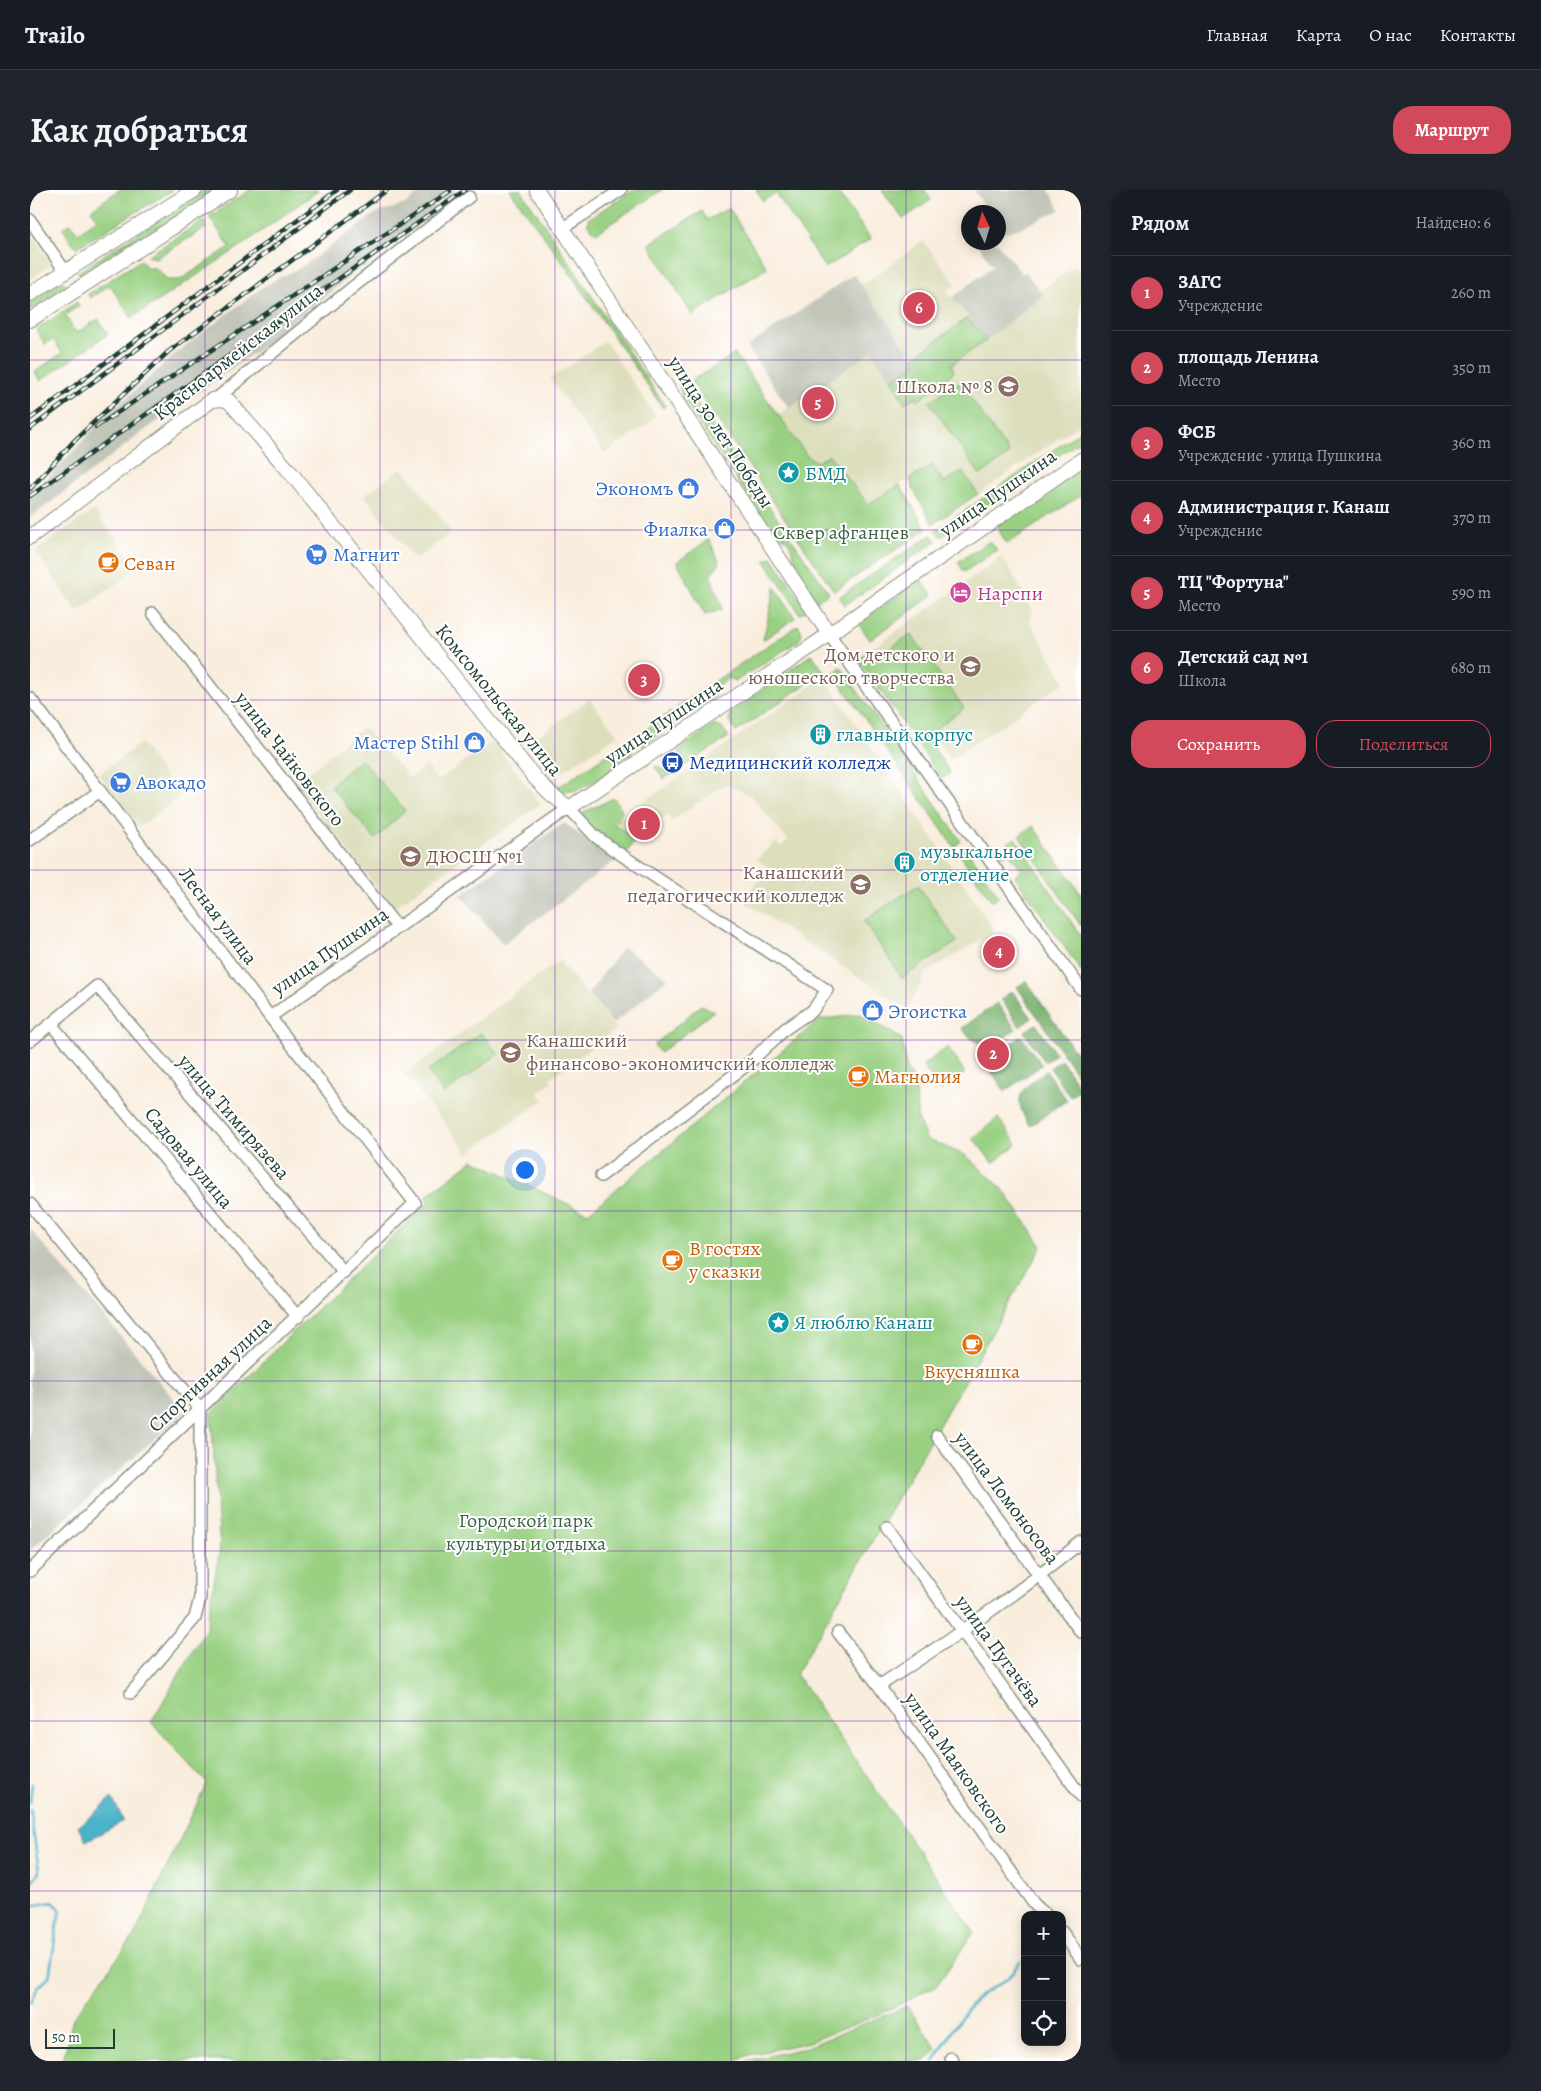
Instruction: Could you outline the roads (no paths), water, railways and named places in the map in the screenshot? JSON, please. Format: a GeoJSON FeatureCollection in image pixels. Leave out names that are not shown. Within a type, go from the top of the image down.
{"type":"FeatureCollection","features":[{"type":"Feature","properties":{"kind":"main road"},"geometry":{"type":"LineString","coordinates":[[30,294],[195,190]]}},
{"type":"Feature","properties":{"kind":"main road"},"geometry":{"type":"LineString","coordinates":[[30,320],[230,190]]}},
{"type":"Feature","properties":{"kind":"main road","name":"улица 30 лет Победы"},"geometry":{"type":"LineString","coordinates":[[537,190],[829,634]]}},
{"type":"Feature","properties":{"kind":"main road"},"geometry":{"type":"LineString","coordinates":[[65,271],[77,288]]}},
{"type":"Feature","properties":{"kind":"main road","name":"Комсомольская улица"},"geometry":{"type":"LineString","coordinates":[[216,399],[227,400],[234,406],[290,472],[535,778],[551,794],[570,808]]}},
{"type":"Feature","properties":{"kind":"main road","name":"Красноармейская улица"},"geometry":{"type":"LineString","coordinates":[[30,537],[216,399]]}},
{"type":"Feature","properties":{"kind":"main road","name":"улица Пушкина"},"geometry":{"type":"LineString","coordinates":[[829,634],[1081,460]]}},
{"type":"Feature","properties":{"kind":"main road","name":"улица Пушкина"},"geometry":{"type":"LineString","coordinates":[[570,808],[688,730]]}},
{"type":"Feature","properties":{"kind":"street"},"geometry":{"type":"LineString","coordinates":[[563,228],[621,190]]}},
{"type":"Feature","properties":{"kind":"street","name":"Красноармейская улица"},"geometry":{"type":"LineString","coordinates":[[216,399],[469,197]]}},
{"type":"Feature","properties":{"kind":"street"},"geometry":{"type":"LineString","coordinates":[[30,220],[65,271]]}},
{"type":"Feature","properties":{"kind":"street"},"geometry":{"type":"LineString","coordinates":[[234,406],[240,380]]}},
{"type":"Feature","properties":{"kind":"street","name":"улица Чайковского"},"geometry":{"type":"LineString","coordinates":[[153,613],[397,927]]}},
{"type":"Feature","properties":{"kind":"street","name":"улица Пушкина"},"geometry":{"type":"LineString","coordinates":[[688,730],[829,634]]}},
{"type":"Feature","properties":{"kind":"street","name":"улица 30 лет Победы"},"geometry":{"type":"LineString","coordinates":[[829,634],[1081,989]]}},
{"type":"Feature","properties":{"kind":"street","name":"Лесная улица"},"geometry":{"type":"LineString","coordinates":[[30,698],[270,1018],[415,1203]]}},
{"type":"Feature","properties":{"kind":"street"},"geometry":{"type":"LineString","coordinates":[[30,840],[100,791]]}},
{"type":"Feature","properties":{"kind":"street","name":"улица Пушкина"},"geometry":{"type":"LineString","coordinates":[[270,1018],[397,927],[570,808]]}},
{"type":"Feature","properties":{"kind":"street","name":"Комсомольская улица"},"geometry":{"type":"LineString","coordinates":[[570,808],[595,836],[614,850],[828,990],[813,1010],[786,1029],[748,1064],[601,1176]]}},
{"type":"Feature","properties":{"kind":"street","name":"улица Тимирязева"},"geometry":{"type":"LineString","coordinates":[[51,1024],[97,986],[344,1272]]}},
{"type":"Feature","properties":{"kind":"street"},"geometry":{"type":"LineString","coordinates":[[30,1041],[51,1024]]}},
{"type":"Feature","properties":{"kind":"street","name":"Садовая улица"},"geometry":{"type":"LineString","coordinates":[[51,1024],[298,1317]]}},
{"type":"Feature","properties":{"kind":"street","name":"Спортивная улица"},"geometry":{"type":"LineString","coordinates":[[30,1571],[298,1317],[415,1203]]}},
{"type":"Feature","properties":{"kind":"street"},"geometry":{"type":"LineString","coordinates":[[30,1204],[200,1409],[200,1598],[195,1618],[131,1693]]}},
{"type":"Feature","properties":{"kind":"street","name":"улица Ломоносова"},"geometry":{"type":"LineString","coordinates":[[936,1436],[1081,1632]]}},
{"type":"Feature","properties":{"kind":"street","name":"улица Пугачёва"},"geometry":{"type":"LineString","coordinates":[[887,1528],[1081,1796]]}},
{"type":"Feature","properties":{"kind":"street"},"geometry":{"type":"LineString","coordinates":[[879,1686],[962,1632],[1041,1576],[1081,1542]]}},
{"type":"Feature","properties":{"kind":"street","name":"улица Маяковского"},"geometry":{"type":"LineString","coordinates":[[838,1632],[879,1686],[1034,1904],[1042,1911]]}},
{"type":"Feature","properties":{"kind":"street"},"geometry":{"type":"LineString","coordinates":[[1066,1937],[1081,1958]]}},
{"type":"Feature","properties":{"kind":"water"},"geometry":{"type":"Polygon","coordinates":[[[112,1798],[124,1821],[86,1841],[78,1827],[112,1798]]]}},
{"type":"Feature","properties":{"kind":"waterway"},"geometry":{"type":"LineString","coordinates":[[30,1803],[32,1784]]}},
{"type":"Feature","properties":{"kind":"waterway"},"geometry":{"type":"LineString","coordinates":[[30,1809],[39,1871],[30,1887]]}},
{"type":"Feature","properties":{"kind":"waterway"},"geometry":{"type":"LineString","coordinates":[[30,1906],[53,1902],[60,1909],[49,1977],[38,1988],[30,2003]]}},
{"type":"Feature","properties":{"kind":"waterway"},"geometry":{"type":"LineString","coordinates":[[934,2061],[959,2020],[979,1996],[1007,1979],[1020,1962]]}},
{"type":"Feature","properties":{"kind":"railway"},"geometry":{"type":"LineString","coordinates":[[30,419],[337,190]]}},
{"type":"Feature","properties":{"kind":"railway"},"geometry":{"type":"LineString","coordinates":[[30,429],[350,190]]}},
{"type":"Feature","properties":{"kind":"railway"},"geometry":{"type":"LineString","coordinates":[[30,489],[73,442],[168,352],[387,190]]}},
{"type":"Feature","properties":{"kind":"railway"},"geometry":{"type":"LineString","coordinates":[[30,496],[465,190]]}},
{"type":"Feature","properties":{"kind":"railway"},"geometry":{"type":"LineString","coordinates":[[96,427],[450,191]]}},
{"type":"Feature","properties":{"kind":"place","name":"Детский сад №1"},"geometry":{"type":"Point","coordinates":[919,308]}},
{"type":"Feature","properties":{"kind":"place","name":"Школа № 8"},"geometry":{"type":"Point","coordinates":[1009,386]}},
{"type":"Feature","properties":{"kind":"place","name":"ТЦ \"Фортуна\""},"geometry":{"type":"Point","coordinates":[818,403]}},
{"type":"Feature","properties":{"kind":"place","name":"БМД"},"geometry":{"type":"Point","coordinates":[789,473]}},
{"type":"Feature","properties":{"kind":"place","name":"Экономъ"},"geometry":{"type":"Point","coordinates":[689,488]}},
{"type":"Feature","properties":{"kind":"place","name":"Фиалка"},"geometry":{"type":"Point","coordinates":[724,529]}},
{"type":"Feature","properties":{"kind":"place","name":"Магнит"},"geometry":{"type":"Point","coordinates":[317,554]}},
{"type":"Feature","properties":{"kind":"place","name":"Севан"},"geometry":{"type":"Point","coordinates":[108,563]}},
{"type":"Feature","properties":{"kind":"place","name":"Нарспи"},"geometry":{"type":"Point","coordinates":[961,593]}},
{"type":"Feature","properties":{"kind":"place","name":"Дом детского и юношеского творчества"},"geometry":{"type":"Point","coordinates":[971,666]}},
{"type":"Feature","properties":{"kind":"place","name":"ФСБ"},"geometry":{"type":"Point","coordinates":[644,680]}},
{"type":"Feature","properties":{"kind":"place","name":"главный корпус"},"geometry":{"type":"Point","coordinates":[820,734]}},
{"type":"Feature","properties":{"kind":"place","name":"Мастер Stihl"},"geometry":{"type":"Point","coordinates":[475,742]}},
{"type":"Feature","properties":{"kind":"place","name":"Медицинский колледж"},"geometry":{"type":"Point","coordinates":[673,762]}},
{"type":"Feature","properties":{"kind":"place","name":"Авокадо"},"geometry":{"type":"Point","coordinates":[120,782]}},
{"type":"Feature","properties":{"kind":"place","name":"ЗАГС"},"geometry":{"type":"Point","coordinates":[644,824]}},
{"type":"Feature","properties":{"kind":"place","name":"ДЮСШ №1"},"geometry":{"type":"Point","coordinates":[410,856]}},
{"type":"Feature","properties":{"kind":"place","name":"музыкальное отделение"},"geometry":{"type":"Point","coordinates":[904,863]}},
{"type":"Feature","properties":{"kind":"place","name":"Канашский педагогический колледж"},"geometry":{"type":"Point","coordinates":[860,884]}},
{"type":"Feature","properties":{"kind":"place","name":"Администрация г. Канаш"},"geometry":{"type":"Point","coordinates":[999,952]}},
{"type":"Feature","properties":{"kind":"place","name":"Эгоистка"},"geometry":{"type":"Point","coordinates":[872,1011]}},
{"type":"Feature","properties":{"kind":"place","name":"Канашский финансово-экономичский колледж"},"geometry":{"type":"Point","coordinates":[510,1052]}},
{"type":"Feature","properties":{"kind":"place","name":"площадь Ленина"},"geometry":{"type":"Point","coordinates":[993,1054]}},
{"type":"Feature","properties":{"kind":"place","name":"Магнолия"},"geometry":{"type":"Point","coordinates":[858,1076]}},
{"type":"Feature","properties":{"kind":"place","name":"В гостях у сказки"},"geometry":{"type":"Point","coordinates":[673,1260]}},
{"type":"Feature","properties":{"kind":"place","name":"Я люблю Канаш"},"geometry":{"type":"Point","coordinates":[778,1322]}},
{"type":"Feature","properties":{"kind":"place","name":"Вкусняшка"},"geometry":{"type":"Point","coordinates":[972,1345]}},
{"type":"Feature","properties":{"kind":"park label","name":"Сквер афганцев"},"geometry":{"type":"Point","coordinates":[841,532]}},
{"type":"Feature","properties":{"kind":"park label","name":"Городской парк культуры и отдыха"},"geometry":{"type":"Point","coordinates":[526,1532]}}]}
